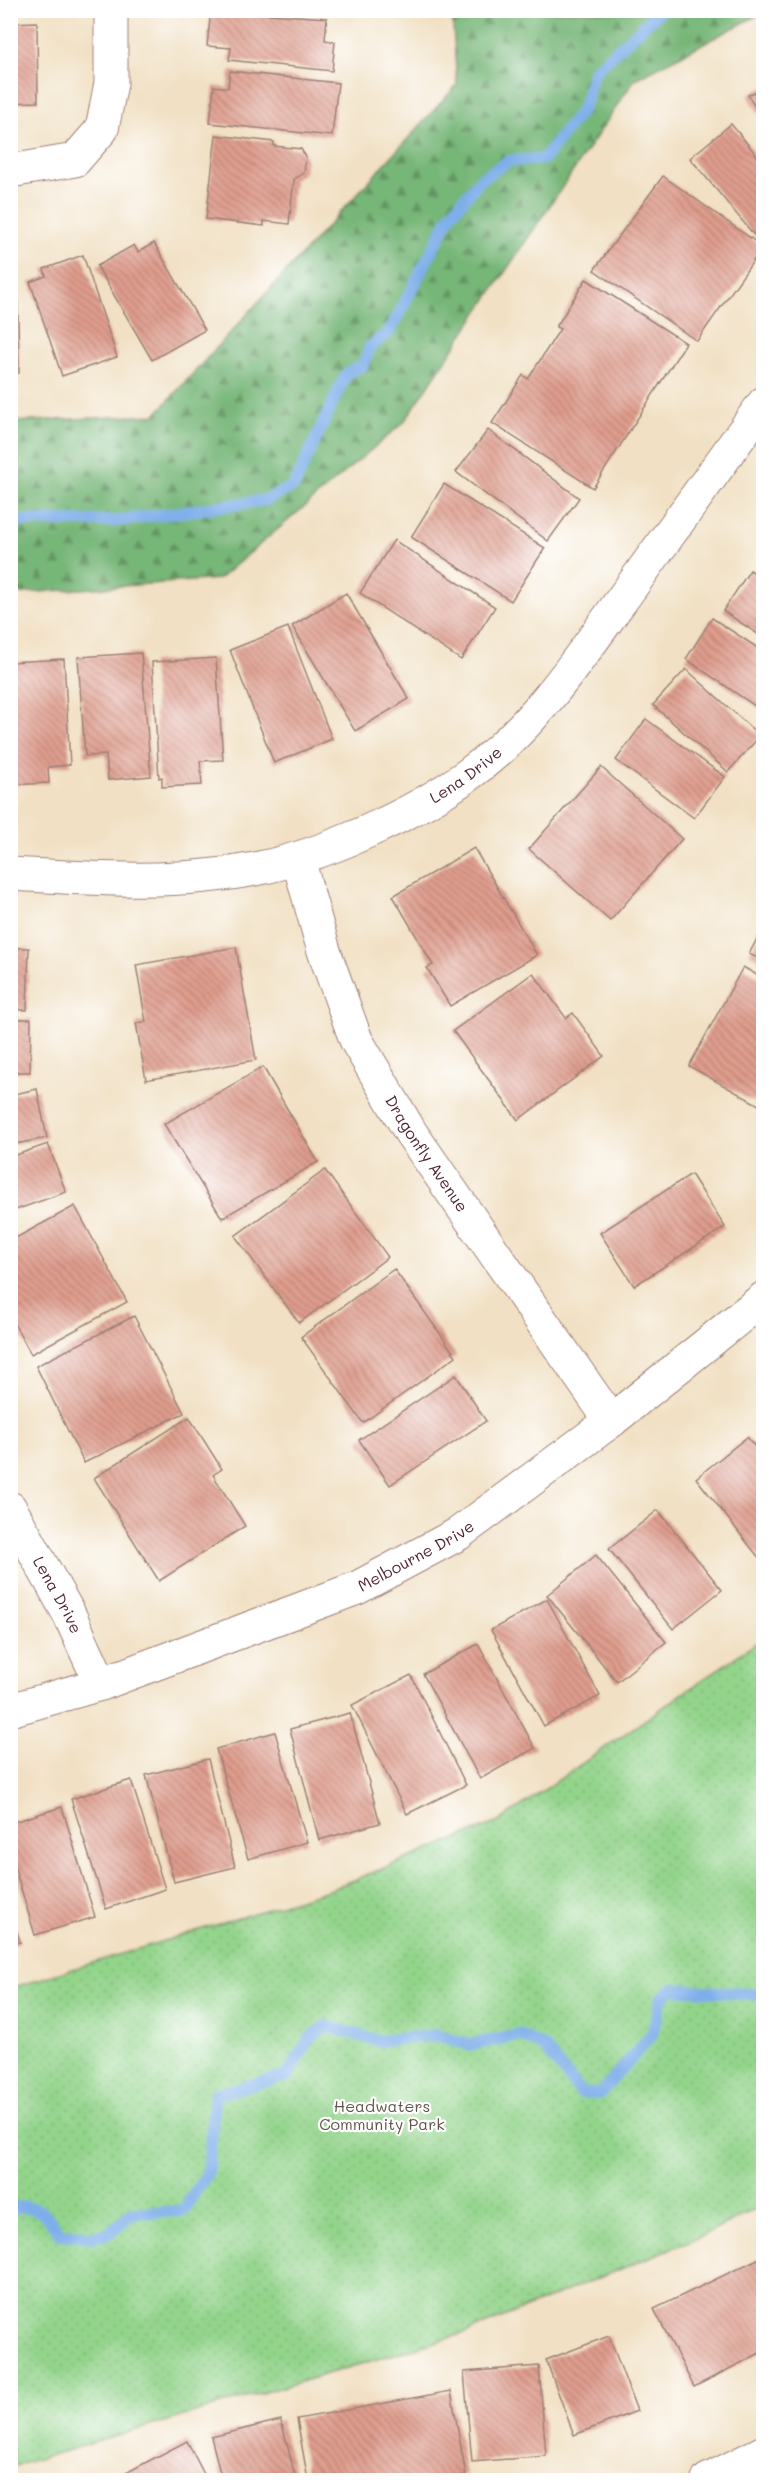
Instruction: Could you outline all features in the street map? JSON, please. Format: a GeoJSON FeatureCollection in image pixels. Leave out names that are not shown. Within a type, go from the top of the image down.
{"type":"FeatureCollection","features":[{"type":"Feature","properties":{"kind":"street"},"geometry":{"type":"LineString","coordinates":[[10,171],[75,160],[102,129],[111,83],[111,10]]}},
{"type":"Feature","properties":{"kind":"street","name":"Lena Drive"},"geometry":{"type":"LineString","coordinates":[[10,874],[110,880],[200,876],[258,869],[298,859],[396,817],[469,775],[500,748],[551,697],[764,403]]}},
{"type":"Feature","properties":{"kind":"street","name":"Dragonfly Avenue"},"geometry":{"type":"LineString","coordinates":[[298,859],[324,951],[356,1040],[411,1132],[610,1421]]}},
{"type":"Feature","properties":{"kind":"street","name":"Melbourne Drive"},"geometry":{"type":"LineString","coordinates":[[10,1710],[102,1684],[357,1588],[458,1534],[610,1421],[764,1298]]}},
{"type":"Feature","properties":{"kind":"street","name":"Lena Drive"},"geometry":{"type":"LineString","coordinates":[[10,1508],[69,1614],[102,1684]]}},
{"type":"Feature","properties":{"kind":"street"},"geometry":{"type":"LineString","coordinates":[[708,2481],[764,2452]]}},
{"type":"Feature","properties":{"kind":"green space"},"geometry":{"type":"Polygon","coordinates":[[[452,11],[764,12],[635,79],[404,422],[219,579],[11,594],[11,422],[155,415],[457,85],[452,11]]]}},
{"type":"Feature","properties":{"kind":"green space","name":"Headwaters Community Park"},"geometry":{"type":"Polygon","coordinates":[[[763,1638],[763,2205],[711,2232],[462,2334],[11,2467],[11,1988],[332,1889],[498,1822],[763,1638]]]}},
{"type":"Feature","properties":{"kind":"building"},"geometry":{"type":"Polygon","coordinates":[[[211,10],[327,18],[325,40],[335,42],[332,71],[229,60],[231,48],[207,46],[211,10]]]}},
{"type":"Feature","properties":{"kind":"building"},"geometry":{"type":"Polygon","coordinates":[[[37,22],[38,102],[10,103],[10,23],[37,22]]]}},
{"type":"Feature","properties":{"kind":"building"},"geometry":{"type":"Polygon","coordinates":[[[230,71],[338,83],[332,136],[210,123],[214,86],[228,88],[230,71]]]}},
{"type":"Feature","properties":{"kind":"building"},"geometry":{"type":"Polygon","coordinates":[[[764,87],[764,123],[748,95],[764,87]]]}},
{"type":"Feature","properties":{"kind":"building"},"geometry":{"type":"Polygon","coordinates":[[[731,124],[764,164],[764,247],[690,158],[731,124]]]}},
{"type":"Feature","properties":{"kind":"building"},"geometry":{"type":"Polygon","coordinates":[[[216,135],[274,142],[274,146],[301,149],[306,157],[304,173],[294,179],[289,224],[264,221],[264,226],[206,219],[216,135]]]}},
{"type":"Feature","properties":{"kind":"building"},"geometry":{"type":"Polygon","coordinates":[[[663,176],[763,247],[697,341],[594,270],[663,176]]]}},
{"type":"Feature","properties":{"kind":"building"},"geometry":{"type":"Polygon","coordinates":[[[154,243],[205,330],[152,360],[97,266],[134,245],[138,252],[154,243]]]}},
{"type":"Feature","properties":{"kind":"building"},"geometry":{"type":"Polygon","coordinates":[[[83,255],[117,357],[62,376],[30,282],[46,276],[44,269],[83,255]]]}},
{"type":"Feature","properties":{"kind":"building"},"geometry":{"type":"Polygon","coordinates":[[[10,265],[17,265],[19,373],[10,373],[10,265]]]}},
{"type":"Feature","properties":{"kind":"building"},"geometry":{"type":"Polygon","coordinates":[[[586,279],[686,343],[593,488],[492,423],[523,375],[528,379],[560,329],[556,327],[586,279]]]}},
{"type":"Feature","properties":{"kind":"building"},"geometry":{"type":"Polygon","coordinates":[[[488,430],[579,498],[548,541],[456,472],[488,430]]]}},
{"type":"Feature","properties":{"kind":"building"},"geometry":{"type":"Polygon","coordinates":[[[444,484],[545,548],[511,601],[411,537],[444,484]]]}},
{"type":"Feature","properties":{"kind":"building"},"geometry":{"type":"Polygon","coordinates":[[[394,540],[495,607],[461,660],[360,593],[394,540]]]}},
{"type":"Feature","properties":{"kind":"building"},"geometry":{"type":"Polygon","coordinates":[[[750,570],[764,579],[764,638],[723,611],[750,570]]]}},
{"type":"Feature","properties":{"kind":"building"},"geometry":{"type":"Polygon","coordinates":[[[346,593],[409,699],[355,731],[292,626],[346,593]]]}},
{"type":"Feature","properties":{"kind":"building"},"geometry":{"type":"Polygon","coordinates":[[[712,618],[764,652],[764,712],[686,659],[712,618]]]}},
{"type":"Feature","properties":{"kind":"building"},"geometry":{"type":"Polygon","coordinates":[[[288,627],[332,739],[274,763],[230,650],[288,627]]]}},
{"type":"Feature","properties":{"kind":"building"},"geometry":{"type":"Polygon","coordinates":[[[141,653],[151,776],[108,780],[106,755],[85,756],[78,657],[141,653]]]}},
{"type":"Feature","properties":{"kind":"building"},"geometry":{"type":"Polygon","coordinates":[[[216,658],[223,760],[200,761],[202,785],[162,787],[162,777],[159,778],[152,662],[216,658]]]}},
{"type":"Feature","properties":{"kind":"building"},"geometry":{"type":"Polygon","coordinates":[[[64,659],[70,765],[48,767],[49,783],[10,785],[10,662],[64,659]]]}},
{"type":"Feature","properties":{"kind":"building"},"geometry":{"type":"Polygon","coordinates":[[[686,669],[760,736],[728,772],[653,705],[686,669]]]}},
{"type":"Feature","properties":{"kind":"building"},"geometry":{"type":"Polygon","coordinates":[[[646,719],[725,777],[694,818],[616,760],[646,719]]]}},
{"type":"Feature","properties":{"kind":"building"},"geometry":{"type":"Polygon","coordinates":[[[601,767],[682,839],[610,921],[529,849],[601,767]]]}},
{"type":"Feature","properties":{"kind":"building"},"geometry":{"type":"Polygon","coordinates":[[[474,848],[537,955],[450,1006],[427,968],[433,965],[393,896],[474,848]]]}},
{"type":"Feature","properties":{"kind":"building"},"geometry":{"type":"Polygon","coordinates":[[[764,926],[764,961],[749,954],[764,926]]]}},
{"type":"Feature","properties":{"kind":"building"},"geometry":{"type":"Polygon","coordinates":[[[236,947],[256,1060],[146,1080],[136,1023],[146,1022],[136,965],[236,947]]]}},
{"type":"Feature","properties":{"kind":"building"},"geometry":{"type":"Polygon","coordinates":[[[10,948],[29,948],[27,1010],[10,1010],[10,948]]]}},
{"type":"Feature","properties":{"kind":"building"},"geometry":{"type":"Polygon","coordinates":[[[743,967],[764,979],[764,1108],[689,1066],[743,967]]]}},
{"type":"Feature","properties":{"kind":"building"},"geometry":{"type":"Polygon","coordinates":[[[533,973],[566,1018],[573,1013],[604,1056],[518,1120],[453,1031],[533,973]]]}},
{"type":"Feature","properties":{"kind":"building"},"geometry":{"type":"Polygon","coordinates":[[[10,1019],[31,1019],[30,1072],[10,1072],[10,1019]]]}},
{"type":"Feature","properties":{"kind":"building"},"geometry":{"type":"Polygon","coordinates":[[[263,1067],[318,1162],[222,1218],[164,1124],[263,1067]]]}},
{"type":"Feature","properties":{"kind":"building"},"geometry":{"type":"Polygon","coordinates":[[[37,1089],[47,1138],[10,1145],[10,1095],[37,1089]]]}},
{"type":"Feature","properties":{"kind":"building"},"geometry":{"type":"Polygon","coordinates":[[[48,1144],[66,1192],[10,1212],[10,1157],[48,1144]]]}},
{"type":"Feature","properties":{"kind":"building"},"geometry":{"type":"Polygon","coordinates":[[[325,1170],[388,1257],[299,1323],[235,1236],[325,1170]]]}},
{"type":"Feature","properties":{"kind":"building"},"geometry":{"type":"Polygon","coordinates":[[[691,1174],[725,1227],[634,1286],[600,1233],[691,1174]]]}},
{"type":"Feature","properties":{"kind":"building"},"geometry":{"type":"Polygon","coordinates":[[[75,1206],[127,1302],[31,1354],[10,1316],[10,1241],[75,1206]]]}},
{"type":"Feature","properties":{"kind":"building"},"geometry":{"type":"Polygon","coordinates":[[[394,1269],[456,1356],[363,1423],[301,1337],[394,1269]]]}},
{"type":"Feature","properties":{"kind":"building"},"geometry":{"type":"Polygon","coordinates":[[[134,1316],[184,1413],[84,1463],[36,1366],[134,1316]]]}},
{"type":"Feature","properties":{"kind":"building"},"geometry":{"type":"Polygon","coordinates":[[[456,1375],[486,1421],[390,1485],[359,1440],[456,1375]]]}},
{"type":"Feature","properties":{"kind":"building"},"geometry":{"type":"Polygon","coordinates":[[[189,1417],[222,1469],[213,1475],[245,1526],[159,1581],[94,1478],[189,1417]]]}},
{"type":"Feature","properties":{"kind":"building"},"geometry":{"type":"Polygon","coordinates":[[[747,1437],[764,1458],[764,1564],[696,1478],[747,1437]]]}},
{"type":"Feature","properties":{"kind":"building"},"geometry":{"type":"Polygon","coordinates":[[[658,1510],[722,1590],[673,1629],[609,1549],[658,1510]]]}},
{"type":"Feature","properties":{"kind":"building"},"geometry":{"type":"Polygon","coordinates":[[[596,1555],[666,1642],[617,1682],[547,1595],[596,1555]]]}},
{"type":"Feature","properties":{"kind":"building"},"geometry":{"type":"Polygon","coordinates":[[[547,1599],[600,1696],[544,1726],[491,1630],[547,1599]]]}},
{"type":"Feature","properties":{"kind":"building"},"geometry":{"type":"Polygon","coordinates":[[[478,1644],[535,1748],[480,1779],[423,1674],[478,1644]]]}},
{"type":"Feature","properties":{"kind":"building"},"geometry":{"type":"Polygon","coordinates":[[[411,1675],[466,1785],[407,1814],[352,1705],[411,1675]]]}},
{"type":"Feature","properties":{"kind":"building"},"geometry":{"type":"Polygon","coordinates":[[[350,1713],[380,1823],[319,1840],[290,1729],[350,1713]]]}},
{"type":"Feature","properties":{"kind":"building"},"geometry":{"type":"Polygon","coordinates":[[[275,1732],[307,1842],[248,1859],[216,1749],[275,1732]]]}},
{"type":"Feature","properties":{"kind":"building"},"geometry":{"type":"Polygon","coordinates":[[[208,1759],[235,1867],[174,1882],[146,1775],[208,1759]]]}},
{"type":"Feature","properties":{"kind":"building"},"geometry":{"type":"Polygon","coordinates":[[[131,1780],[165,1889],[106,1909],[71,1799],[131,1780]]]}},
{"type":"Feature","properties":{"kind":"building"},"geometry":{"type":"Polygon","coordinates":[[[62,1807],[95,1917],[35,1935],[10,1852],[10,1823],[62,1807]]]}},
{"type":"Feature","properties":{"kind":"building"},"geometry":{"type":"Polygon","coordinates":[[[10,1907],[20,1942],[10,1945],[10,1907]]]}},
{"type":"Feature","properties":{"kind":"building"},"geometry":{"type":"Polygon","coordinates":[[[764,2256],[764,2351],[694,2387],[654,2309],[764,2256]]]}},
{"type":"Feature","properties":{"kind":"building"},"geometry":{"type":"Polygon","coordinates":[[[609,2336],[637,2411],[574,2435],[546,2360],[609,2336]]]}},
{"type":"Feature","properties":{"kind":"building"},"geometry":{"type":"Polygon","coordinates":[[[539,2366],[546,2456],[472,2462],[464,2372],[539,2366]]]}},
{"type":"Feature","properties":{"kind":"building"},"geometry":{"type":"Polygon","coordinates":[[[451,2391],[466,2475],[437,2480],[308,2480],[297,2419],[451,2391]]]}},
{"type":"Feature","properties":{"kind":"building"},"geometry":{"type":"Polygon","coordinates":[[[281,2420],[296,2480],[222,2480],[211,2437],[281,2420]]]}},
{"type":"Feature","properties":{"kind":"building"},"geometry":{"type":"Polygon","coordinates":[[[187,2441],[207,2480],[120,2480],[118,2477],[187,2441]]]}},
{"type":"Feature","properties":{"kind":"waterway"},"geometry":{"type":"LineString","coordinates":[[10,521],[116,521],[266,500],[294,486],[346,374],[363,365],[370,347],[390,331],[451,214],[481,179],[508,161],[544,159],[583,108],[594,71],[661,10]]}},
{"type":"Feature","properties":{"kind":"waterway"},"geometry":{"type":"LineString","coordinates":[[10,2208],[28,2207],[40,2211],[60,2234],[93,2237],[111,2232],[132,2213],[183,2211],[208,2172],[215,2094],[287,2076],[310,2038],[326,2026],[379,2041],[437,2035],[469,2045],[520,2035],[544,2047],[581,2093],[600,2094],[652,2034],[662,1997],[672,1989],[764,1995]]}}]}
